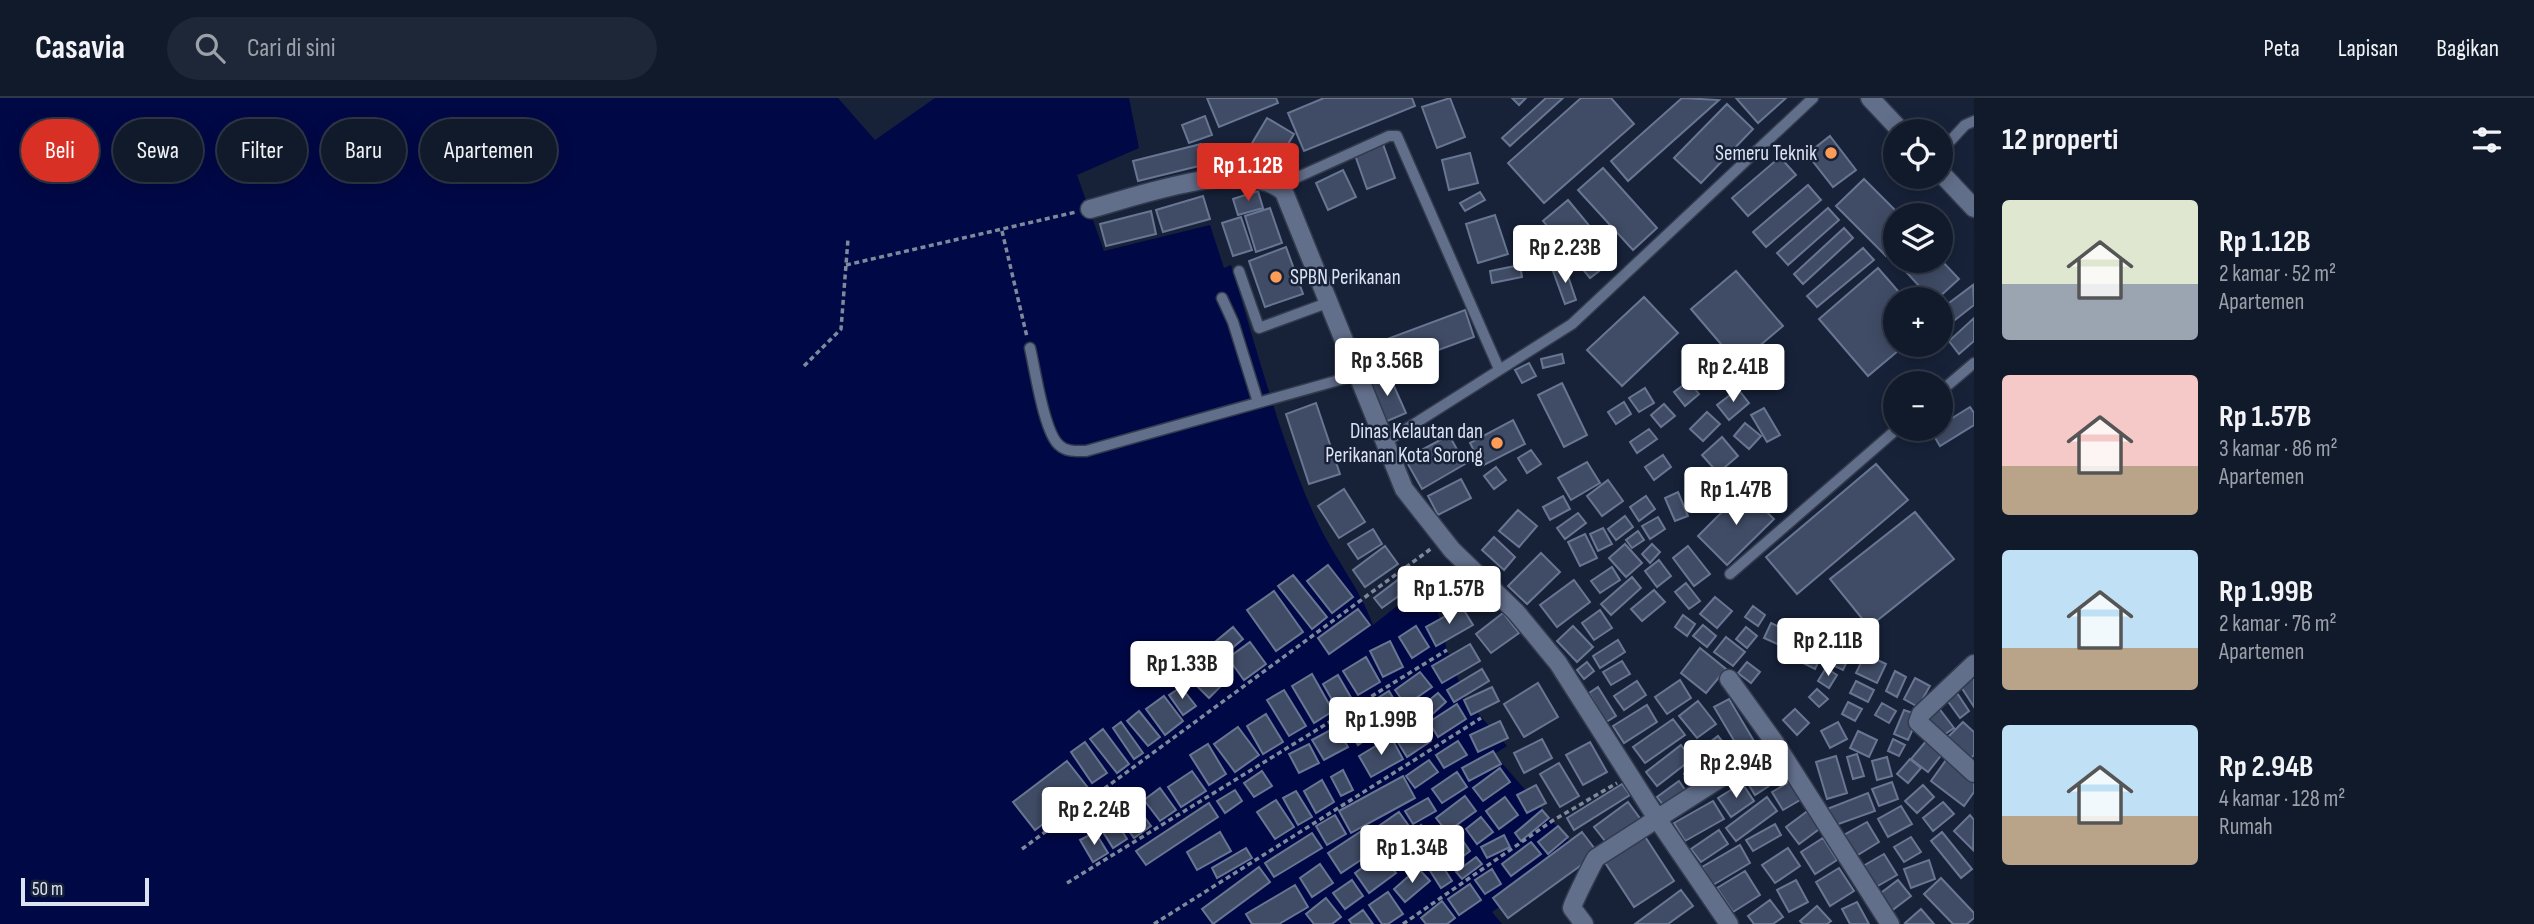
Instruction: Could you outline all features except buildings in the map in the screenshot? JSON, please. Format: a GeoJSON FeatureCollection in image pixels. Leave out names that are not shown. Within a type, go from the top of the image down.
{"type":"FeatureCollection","features":[{"type":"Feature","properties":{"kind":"street"},"geometry":{"type":"LineString","coordinates":[[1870,98],[1890,119]]}},
{"type":"Feature","properties":{"kind":"street"},"geometry":{"type":"LineString","coordinates":[[1090,209],[1225,177],[1247,178],[1278,186],[1287,198],[1383,443],[1404,489],[1443,540],[1516,612],[1558,663],[1658,820],[1729,924]]}},
{"type":"Feature","properties":{"kind":"street"},"geometry":{"type":"LineString","coordinates":[[1953,186],[1974,208]]}},
{"type":"Feature","properties":{"kind":"street"},"geometry":{"type":"LineString","coordinates":[[1974,664],[1927,707],[1918,722],[1974,773]]}},
{"type":"Feature","properties":{"kind":"street"},"geometry":{"type":"LineString","coordinates":[[1729,680],[1775,743],[1890,924]]}},
{"type":"Feature","properties":{"kind":"street"},"geometry":{"type":"LineString","coordinates":[[1584,924],[1572,908],[1575,897],[1589,878],[1592,863],[1775,743]]}},
{"type":"Feature","properties":{"kind":"lane"},"geometry":{"type":"LineString","coordinates":[[1383,443],[1572,324],[1813,98]]}},
{"type":"Feature","properties":{"kind":"lane"},"geometry":{"type":"LineString","coordinates":[[1953,138],[1965,125],[1974,121]]}},
{"type":"Feature","properties":{"kind":"lane"},"geometry":{"type":"LineString","coordinates":[[1278,186],[1389,136],[1397,136],[1499,369]]}},
{"type":"Feature","properties":{"kind":"lane"},"geometry":{"type":"LineString","coordinates":[[1239,271],[1259,328],[1327,303]]}},
{"type":"Feature","properties":{"kind":"lane"},"geometry":{"type":"LineString","coordinates":[[1222,298],[1233,322],[1258,402]]}},
{"type":"Feature","properties":{"kind":"lane"},"geometry":{"type":"LineString","coordinates":[[1030,348],[1050,429],[1057,444],[1067,450],[1086,450],[1357,375]]}},
{"type":"Feature","properties":{"kind":"lane"},"geometry":{"type":"LineString","coordinates":[[1953,381],[1974,363]]}},
{"type":"Feature","properties":{"kind":"lane"},"geometry":{"type":"LineString","coordinates":[[1730,574],[1883,441]]}},
{"type":"Feature","properties":{"kind":"path"},"geometry":{"type":"LineString","coordinates":[[846,265],[1090,209]]}},
{"type":"Feature","properties":{"kind":"path"},"geometry":{"type":"LineString","coordinates":[[1002,231],[1030,348]]}},
{"type":"Feature","properties":{"kind":"path"},"geometry":{"type":"LineString","coordinates":[[804,366],[841,329],[848,239]]}},
{"type":"Feature","properties":{"kind":"path"},"geometry":{"type":"LineString","coordinates":[[1022,849],[1443,540]]}},
{"type":"Feature","properties":{"kind":"path"},"geometry":{"type":"LineString","coordinates":[[1067,883],[1447,650]]}},
{"type":"Feature","properties":{"kind":"path"},"geometry":{"type":"LineString","coordinates":[[1154,924],[1481,718]]}},
{"type":"Feature","properties":{"kind":"path"},"geometry":{"type":"LineString","coordinates":[[1403,924],[1552,821],[1631,774]]}},
{"type":"Feature","properties":{"kind":"shaded area"},"geometry":{"type":"Polygon","coordinates":[[[0,98],[838,98],[875,140],[935,98],[1129,98],[1139,148],[1077,175],[1104,251],[1210,225],[1224,268],[1231,265],[1269,392],[1302,486],[1322,531],[1373,625],[1430,580],[1447,650],[1466,700],[1507,746],[1494,754],[1580,853],[1492,912],[1502,924],[0,924],[0,98]]]}},
{"type":"Feature","properties":{"kind":"place","name":"Semeru Teknik"},"geometry":{"type":"Point","coordinates":[1831,153]}},
{"type":"Feature","properties":{"kind":"place","name":"SPBN Perikanan"},"geometry":{"type":"Point","coordinates":[1276,277]}},
{"type":"Feature","properties":{"kind":"place","name":"Dinas Kelautan dan Perikanan Kota Sorong"},"geometry":{"type":"Point","coordinates":[1497,443]}}]}
